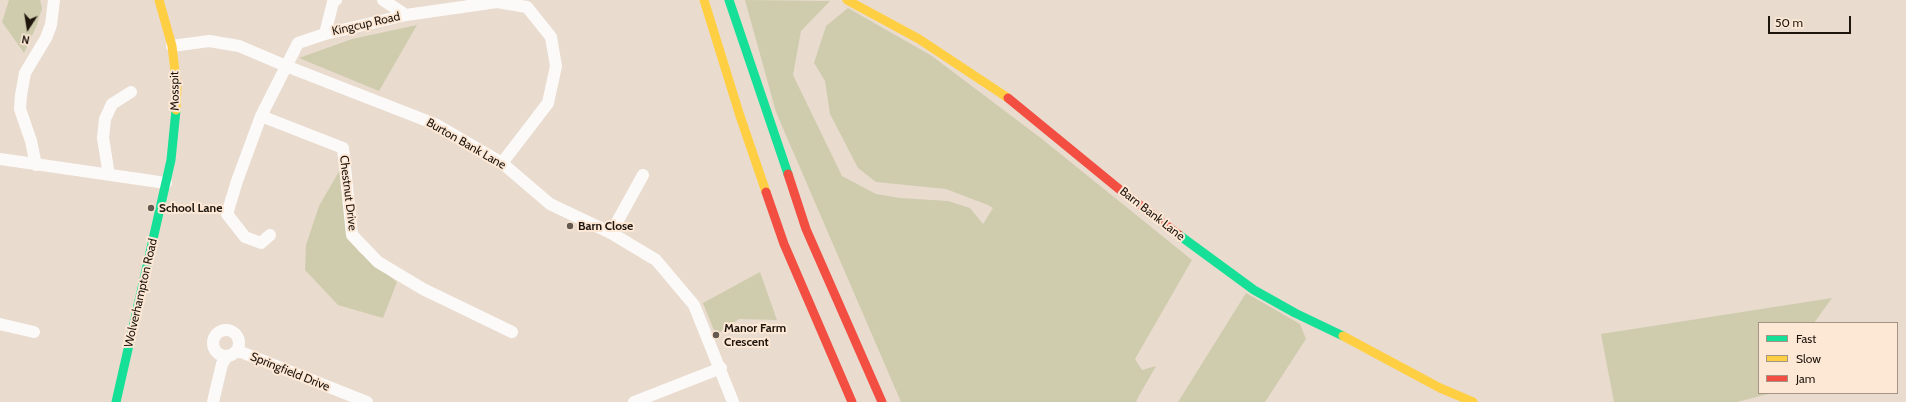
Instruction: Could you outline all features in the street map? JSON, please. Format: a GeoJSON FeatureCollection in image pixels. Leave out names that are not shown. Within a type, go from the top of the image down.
{"type":"FeatureCollection","features":[{"type":"Feature","properties":{"kind":"main road","name":"Mosspit"},"geometry":{"type":"LineString","coordinates":[[159,0],[172,46],[177,88],[175,127],[166,183]]}},
{"type":"Feature","properties":{"kind":"main road"},"geometry":{"type":"LineString","coordinates":[[704,0],[740,116],[784,244],[852,402]]}},
{"type":"Feature","properties":{"kind":"main road"},"geometry":{"type":"LineString","coordinates":[[730,0],[806,229],[882,402]]}},
{"type":"Feature","properties":{"kind":"main road","name":"Barn Bank Lane"},"geometry":{"type":"LineString","coordinates":[[847,0],[919,39],[1010,99],[1119,190],[1218,265],[1254,290],[1295,313],[1342,335],[1440,388],[1473,402]]}},
{"type":"Feature","properties":{"kind":"main road","name":"Wolverhampton Road"},"geometry":{"type":"LineString","coordinates":[[116,402],[166,183]]}},
{"type":"Feature","properties":{"kind":"street"},"geometry":{"type":"LineString","coordinates":[[36,165],[31,141],[20,110],[21,95],[25,73],[46,38],[51,25],[54,0]]}},
{"type":"Feature","properties":{"kind":"street","name":"Kingcup Road"},"geometry":{"type":"LineString","coordinates":[[325,34],[333,2],[336,0]]}},
{"type":"Feature","properties":{"kind":"street","name":"Kingcup Road"},"geometry":{"type":"LineString","coordinates":[[383,0],[406,15]]}},
{"type":"Feature","properties":{"kind":"street","name":"Kingcup Road"},"geometry":{"type":"LineString","coordinates":[[270,235],[261,243],[246,237],[227,214],[260,116],[298,43],[325,34],[406,15],[498,1],[527,7],[551,37],[556,66],[548,103],[502,163]]}},
{"type":"Feature","properties":{"kind":"street","name":"Burton Bank Lane"},"geometry":{"type":"LineString","coordinates":[[172,46],[209,41],[224,42],[239,46],[286,66],[435,124],[502,163],[550,204],[611,233],[656,260],[694,305],[733,402]]}},
{"type":"Feature","properties":{"kind":"street"},"geometry":{"type":"LineString","coordinates":[[110,175],[103,138],[105,120],[112,104],[131,92]]}},
{"type":"Feature","properties":{"kind":"street","name":"Chestnut Drive"},"geometry":{"type":"LineString","coordinates":[[260,116],[343,148],[352,235],[378,262],[423,289],[512,332]]}},
{"type":"Feature","properties":{"kind":"street"},"geometry":{"type":"LineString","coordinates":[[0,159],[166,183]]}},
{"type":"Feature","properties":{"kind":"street"},"geometry":{"type":"LineString","coordinates":[[611,233],[643,175]]}},
{"type":"Feature","properties":{"kind":"street"},"geometry":{"type":"LineString","coordinates":[[0,324],[34,332]]}},
{"type":"Feature","properties":{"kind":"street","name":"Springfield Drive"},"geometry":{"type":"LineString","coordinates":[[213,402],[222,364],[231,354],[241,352],[367,402]]}},
{"type":"Feature","properties":{"kind":"street"},"geometry":{"type":"LineString","coordinates":[[634,402],[720,368]]}},
{"type":"Feature","properties":{"kind":"shaded area"},"geometry":{"type":"Polygon","coordinates":[[[9,0],[40,0],[42,8],[37,25],[24,53],[2,22],[9,0]]]}},
{"type":"Feature","properties":{"kind":"shaded area"},"geometry":{"type":"Polygon","coordinates":[[[745,0],[830,1],[801,31],[793,75],[842,176],[876,194],[900,198],[948,201],[970,208],[983,224],[993,208],[946,189],[876,182],[858,168],[830,114],[825,81],[814,63],[826,26],[848,8],[932,56],[1042,139],[1192,260],[1135,359],[1142,370],[1156,366],[1136,401],[1138,402],[901,402],[776,112],[745,0]]]}},
{"type":"Feature","properties":{"kind":"shaded area"},"geometry":{"type":"Polygon","coordinates":[[[417,25],[379,91],[299,58],[352,39],[417,25]]]}},
{"type":"Feature","properties":{"kind":"shaded area"},"geometry":{"type":"Polygon","coordinates":[[[341,168],[352,235],[358,251],[397,282],[383,318],[338,305],[305,270],[306,245],[319,206],[341,168]]]}},
{"type":"Feature","properties":{"kind":"shaded area"},"geometry":{"type":"Polygon","coordinates":[[[760,272],[777,320],[739,319],[716,335],[703,303],[760,272]]]}},
{"type":"Feature","properties":{"kind":"shaded area"},"geometry":{"type":"Polygon","coordinates":[[[1246,293],[1300,324],[1306,339],[1265,402],[1178,402],[1246,293]]]}},
{"type":"Feature","properties":{"kind":"shaded area"},"geometry":{"type":"Polygon","coordinates":[[[1832,298],[1815,322],[1758,322],[1758,394],[1768,394],[1737,402],[1614,402],[1601,334],[1832,298]]]}},
{"type":"Feature","properties":{"kind":"traffic: fast"},"geometry":{"type":"LineString","coordinates":[[729,0],[788,174]]}},
{"type":"Feature","properties":{"kind":"traffic: fast"},"geometry":{"type":"LineString","coordinates":[[116,402],[171,160],[176,110]]}},
{"type":"Feature","properties":{"kind":"traffic: fast"},"geometry":{"type":"LineString","coordinates":[[1179,235],[1254,290],[1295,313],[1343,336]]}},
{"type":"Feature","properties":{"kind":"traffic: slow"},"geometry":{"type":"LineString","coordinates":[[159,0],[172,46],[177,88],[176,110]]}},
{"type":"Feature","properties":{"kind":"traffic: slow"},"geometry":{"type":"LineString","coordinates":[[704,0],[740,116],[766,192]]}},
{"type":"Feature","properties":{"kind":"traffic: slow"},"geometry":{"type":"LineString","coordinates":[[847,0],[919,39],[1008,98]]}},
{"type":"Feature","properties":{"kind":"traffic: slow"},"geometry":{"type":"LineString","coordinates":[[1343,336],[1440,388],[1473,402]]}},
{"type":"Feature","properties":{"kind":"traffic: jam"},"geometry":{"type":"LineString","coordinates":[[1008,98],[1119,189],[1179,235]]}},
{"type":"Feature","properties":{"kind":"traffic: jam"},"geometry":{"type":"LineString","coordinates":[[788,174],[806,229],[882,402]]}},
{"type":"Feature","properties":{"kind":"traffic: jam"},"geometry":{"type":"LineString","coordinates":[[766,192],[784,244],[852,402]]}},
{"type":"Feature","properties":{"kind":"place","name":"School Lane"},"geometry":{"type":"Point","coordinates":[151,208]}},
{"type":"Feature","properties":{"kind":"place","name":"Barn Close"},"geometry":{"type":"Point","coordinates":[570,226]}},
{"type":"Feature","properties":{"kind":"place","name":"Manor Farm Crescent"},"geometry":{"type":"Point","coordinates":[716,335]}}]}
